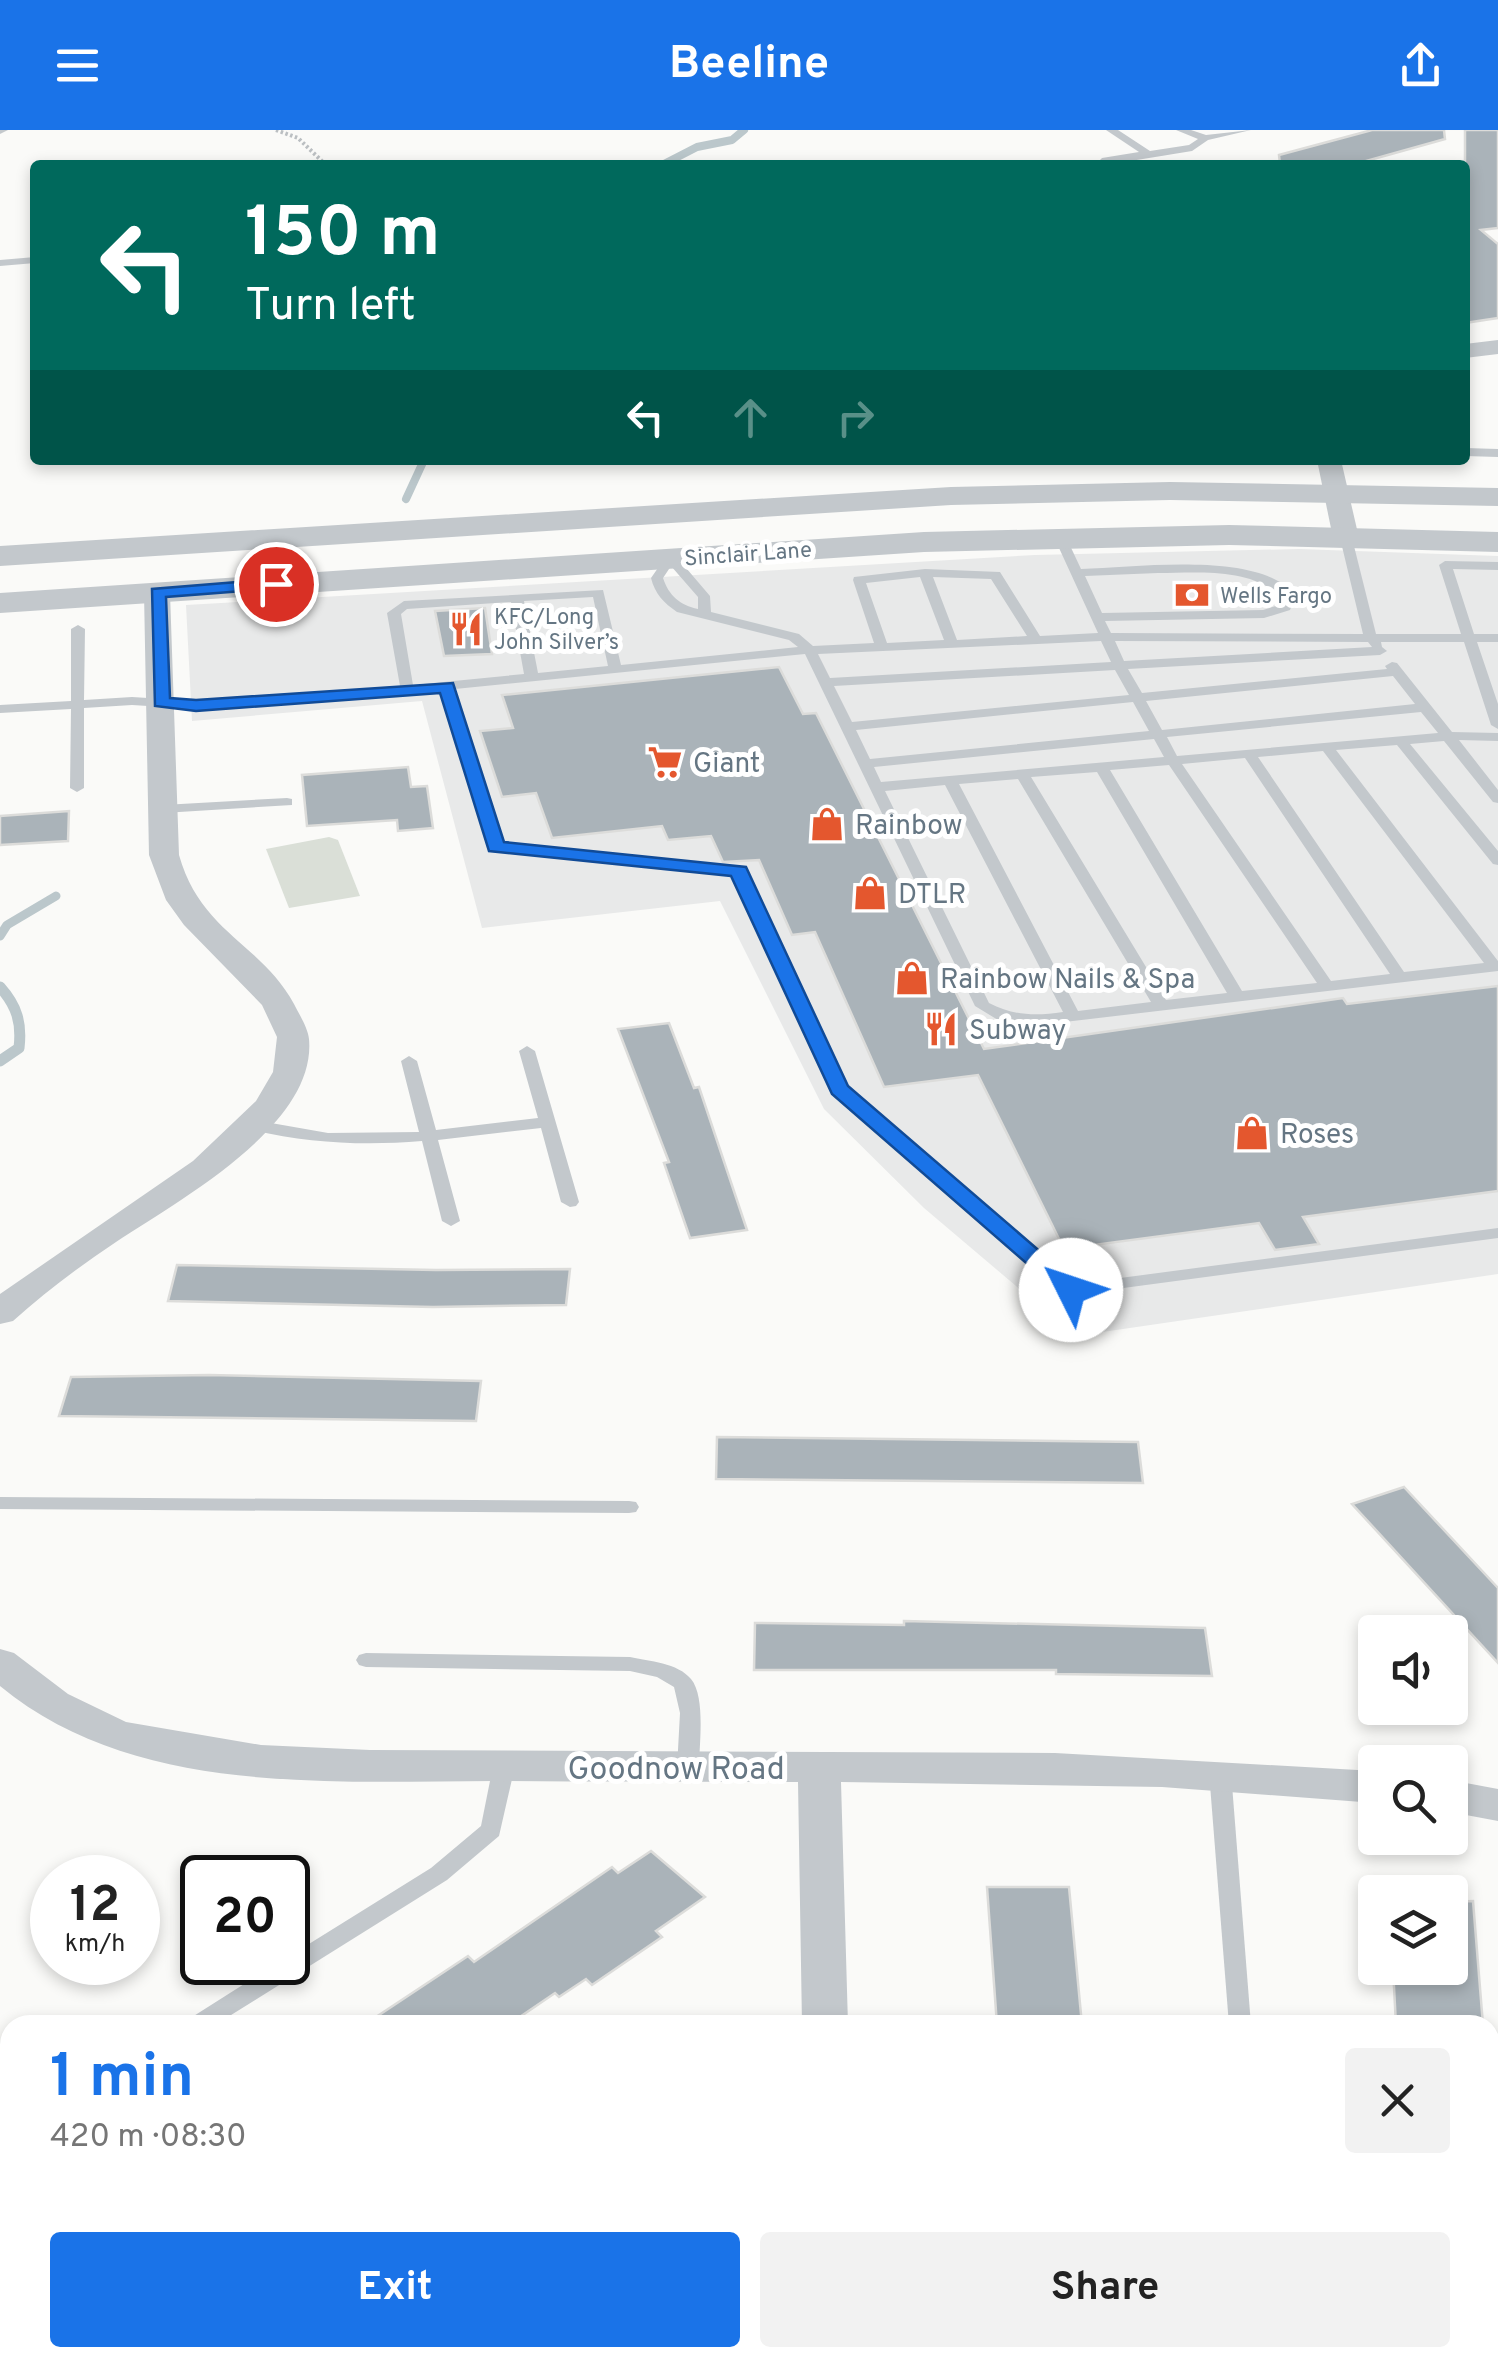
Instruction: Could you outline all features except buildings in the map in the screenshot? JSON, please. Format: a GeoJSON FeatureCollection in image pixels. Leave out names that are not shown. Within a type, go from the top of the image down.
{"type":"FeatureCollection","features":[{"type":"Feature","properties":{"kind":"street"},"geometry":{"type":"LineString","coordinates":[[1470,351],[1496,351]]}},
{"type":"Feature","properties":{"kind":"street"},"geometry":{"type":"LineString","coordinates":[[1330,465],[1346,538]]}},
{"type":"Feature","properties":{"kind":"street","name":"Sinclair Lane"},"geometry":{"type":"LineString","coordinates":[[0,556],[1027,493],[1336,492],[1498,497]]}},
{"type":"Feature","properties":{"kind":"street"},"geometry":{"type":"LineString","coordinates":[[656,514],[671,558]]}},
{"type":"Feature","properties":{"kind":"street","name":"Sinclair Lane"},"geometry":{"type":"LineString","coordinates":[[0,602],[1060,536],[1498,542]]}},
{"type":"Feature","properties":{"kind":"street"},"geometry":{"type":"LineString","coordinates":[[0,1313],[44,1275],[214,1160],[254,1125],[292,1066],[294,1038],[289,1020],[276,1000],[212,943],[184,910],[168,880],[156,546]]}},
{"type":"Feature","properties":{"kind":"street","name":"Goodnow Road"},"geometry":{"type":"LineString","coordinates":[[0,1663],[67,1712],[116,1734],[264,1759],[504,1766],[1220,1772],[1358,1784]]}},
{"type":"Feature","properties":{"kind":"street"},"geometry":{"type":"LineString","coordinates":[[819,1769],[825,2015]]}},
{"type":"Feature","properties":{"kind":"street"},"geometry":{"type":"LineString","coordinates":[[1468,1799],[1498,1805]]}},
{"type":"Feature","properties":{"kind":"lane"},"geometry":{"type":"LineString","coordinates":[[1111,130],[1148,154]]}},
{"type":"Feature","properties":{"kind":"lane"},"geometry":{"type":"LineString","coordinates":[[1181,130],[1205,138]]}},
{"type":"Feature","properties":{"kind":"lane"},"geometry":{"type":"LineString","coordinates":[[1105,160],[1192,148],[1205,138],[1246,130]]}},
{"type":"Feature","properties":{"kind":"lane"},"geometry":{"type":"LineString","coordinates":[[0,263],[30,260]]}},
{"type":"Feature","properties":{"kind":"lane"},"geometry":{"type":"LineString","coordinates":[[1470,452],[1498,453]]}},
{"type":"Feature","properties":{"kind":"lane"},"geometry":{"type":"LineString","coordinates":[[1060,536],[1105,637],[1157,734],[1327,986]]}},
{"type":"Feature","properties":{"kind":"lane"},"geometry":{"type":"LineString","coordinates":[[1346,538],[1370,636],[1498,799]]}},
{"type":"Feature","properties":{"kind":"lane"},"geometry":{"type":"LineString","coordinates":[[705,615],[704,596],[690,575],[671,558],[657,578],[660,592],[682,609],[705,615],[794,637],[810,650],[984,1006],[1021,1020],[1496,966]]}},
{"type":"Feature","properties":{"kind":"lane"},"geometry":{"type":"LineString","coordinates":[[1498,566],[1446,564],[1466,638],[1498,726]]}},
{"type":"Feature","properties":{"kind":"lane"},"geometry":{"type":"LineString","coordinates":[[1076,573],[1238,570],[1271,577],[1284,585],[1289,596],[1285,607],[1264,614],[1096,616]]}},
{"type":"Feature","properties":{"kind":"lane"},"geometry":{"type":"LineString","coordinates":[[882,647],[859,580],[924,573],[982,572],[995,576],[1036,640]]}},
{"type":"Feature","properties":{"kind":"lane"},"geometry":{"type":"LineString","coordinates":[[924,573],[952,644]]}},
{"type":"Feature","properties":{"kind":"lane"},"geometry":{"type":"LineString","coordinates":[[407,690],[394,613],[404,606],[598,593],[616,670]]}},
{"type":"Feature","properties":{"kind":"lane"},"geometry":{"type":"LineString","coordinates":[[517,598],[532,679]]}},
{"type":"Feature","properties":{"kind":"lane"},"geometry":{"type":"LineString","coordinates":[[77,788],[81,704],[78,629]]}},
{"type":"Feature","properties":{"kind":"lane"},"geometry":{"type":"LineString","coordinates":[[0,709],[161,702],[196,706],[447,687],[810,650],[1105,637],[1498,638]]}},
{"type":"Feature","properties":{"kind":"lane"},"geometry":{"type":"LineString","coordinates":[[825,682],[1380,651]]}},
{"type":"Feature","properties":{"kind":"lane"},"geometry":{"type":"LineString","coordinates":[[847,727],[1398,672]]}},
{"type":"Feature","properties":{"kind":"lane"},"geometry":{"type":"LineString","coordinates":[[447,687],[496,847],[739,871],[839,1089],[1071,1290],[1498,1233]]}},
{"type":"Feature","properties":{"kind":"lane"},"geometry":{"type":"LineString","coordinates":[[865,764],[1425,707]]}},
{"type":"Feature","properties":{"kind":"lane"},"geometry":{"type":"LineString","coordinates":[[876,787],[1448,736],[1498,737]]}},
{"type":"Feature","properties":{"kind":"lane"},"geometry":{"type":"LineString","coordinates":[[1400,740],[1498,861]]}},
{"type":"Feature","properties":{"kind":"lane"},"geometry":{"type":"LineString","coordinates":[[1326,746],[1496,966]]}},
{"type":"Feature","properties":{"kind":"lane"},"geometry":{"type":"LineString","coordinates":[[1248,753],[1400,978]]}},
{"type":"Feature","properties":{"kind":"lane"},"geometry":{"type":"LineString","coordinates":[[1101,767],[1237,997]]}},
{"type":"Feature","properties":{"kind":"lane"},"geometry":{"type":"LineString","coordinates":[[1022,774],[1161,1006]]}},
{"type":"Feature","properties":{"kind":"lane"},"geometry":{"type":"LineString","coordinates":[[950,781],[1072,1016]]}},
{"type":"Feature","properties":{"kind":"lane"},"geometry":{"type":"LineString","coordinates":[[163,808],[287,802]]}},
{"type":"Feature","properties":{"kind":"lane"},"geometry":{"type":"LineString","coordinates":[[526,1051],[570,1202]]}},
{"type":"Feature","properties":{"kind":"lane"},"geometry":{"type":"LineString","coordinates":[[409,1061],[451,1221]]}},
{"type":"Feature","properties":{"kind":"lane"},"geometry":{"type":"LineString","coordinates":[[254,1125],[326,1141],[368,1143],[548,1122]]}},
{"type":"Feature","properties":{"kind":"lane"},"geometry":{"type":"LineString","coordinates":[[0,1503],[629,1508]]}},
{"type":"Feature","properties":{"kind":"lane"},"geometry":{"type":"LineString","coordinates":[[366,1660],[630,1664],[663,1671],[683,1684],[690,1713],[688,1768]]}},
{"type":"Feature","properties":{"kind":"lane"},"geometry":{"type":"LineString","coordinates":[[213,2015],[439,1874],[491,1830],[504,1766]]}},
{"type":"Feature","properties":{"kind":"lane"},"geometry":{"type":"LineString","coordinates":[[1220,1772],[1239,2015]]}},
{"type":"Feature","properties":{"kind":"path"},"geometry":{"type":"LineString","coordinates":[[276,130],[298,138],[321,160]]}},
{"type":"Feature","properties":{"kind":"shaded area"},"geometry":{"type":"Polygon","coordinates":[[[1299,549],[1498,556],[1498,1274],[1075,1336],[924,1208],[824,1109],[720,901],[482,928],[422,701],[192,721],[186,605],[1035,555],[1299,549]]]}},
{"type":"Feature","properties":{"kind":"shaded area"},"geometry":{"type":"Polygon","coordinates":[[[329,837],[338,840],[360,896],[289,908],[266,849],[329,837]]]}},
{"type":"Feature","properties":{"kind":"waterway"},"geometry":{"type":"LineString","coordinates":[[672,160],[697,147],[732,140],[744,130]]}},
{"type":"Feature","properties":{"kind":"waterway"},"geometry":{"type":"LineString","coordinates":[[406,499],[422,465]]}},
{"type":"Feature","properties":{"kind":"waterway"},"geometry":{"type":"LineString","coordinates":[[0,936],[7,925],[56,896]]}},
{"type":"Feature","properties":{"kind":"waterway"},"geometry":{"type":"LineString","coordinates":[[0,987],[14,1008],[20,1039],[19,1048],[0,1061]]}},
{"type":"Feature","properties":{"kind":"place","name":"Wells Fargo"},"geometry":{"type":"Point","coordinates":[1192,595]}},
{"type":"Feature","properties":{"kind":"place","name":"KFC/Long John Silver’s"},"geometry":{"type":"Point","coordinates":[466,629]}},
{"type":"Feature","properties":{"kind":"place","name":"Giant"},"geometry":{"type":"Point","coordinates":[665,762]}},
{"type":"Feature","properties":{"kind":"place","name":"Rainbow"},"geometry":{"type":"Point","coordinates":[827,824]}},
{"type":"Feature","properties":{"kind":"place","name":"DTLR"},"geometry":{"type":"Point","coordinates":[870,893]}},
{"type":"Feature","properties":{"kind":"place","name":"Rainbow Nails & Spa"},"geometry":{"type":"Point","coordinates":[912,978]}},
{"type":"Feature","properties":{"kind":"place","name":"Subway"},"geometry":{"type":"Point","coordinates":[941,1029]}},
{"type":"Feature","properties":{"kind":"place","name":"Roses"},"geometry":{"type":"Point","coordinates":[1252,1133]}},
{"type":"Feature","properties":{"kind":"route"},"geometry":{"type":"LineString","coordinates":[[276,584],[158,592],[161,702],[196,706],[447,687],[496,847],[739,871],[839,1089],[1071,1290]]}}]}
